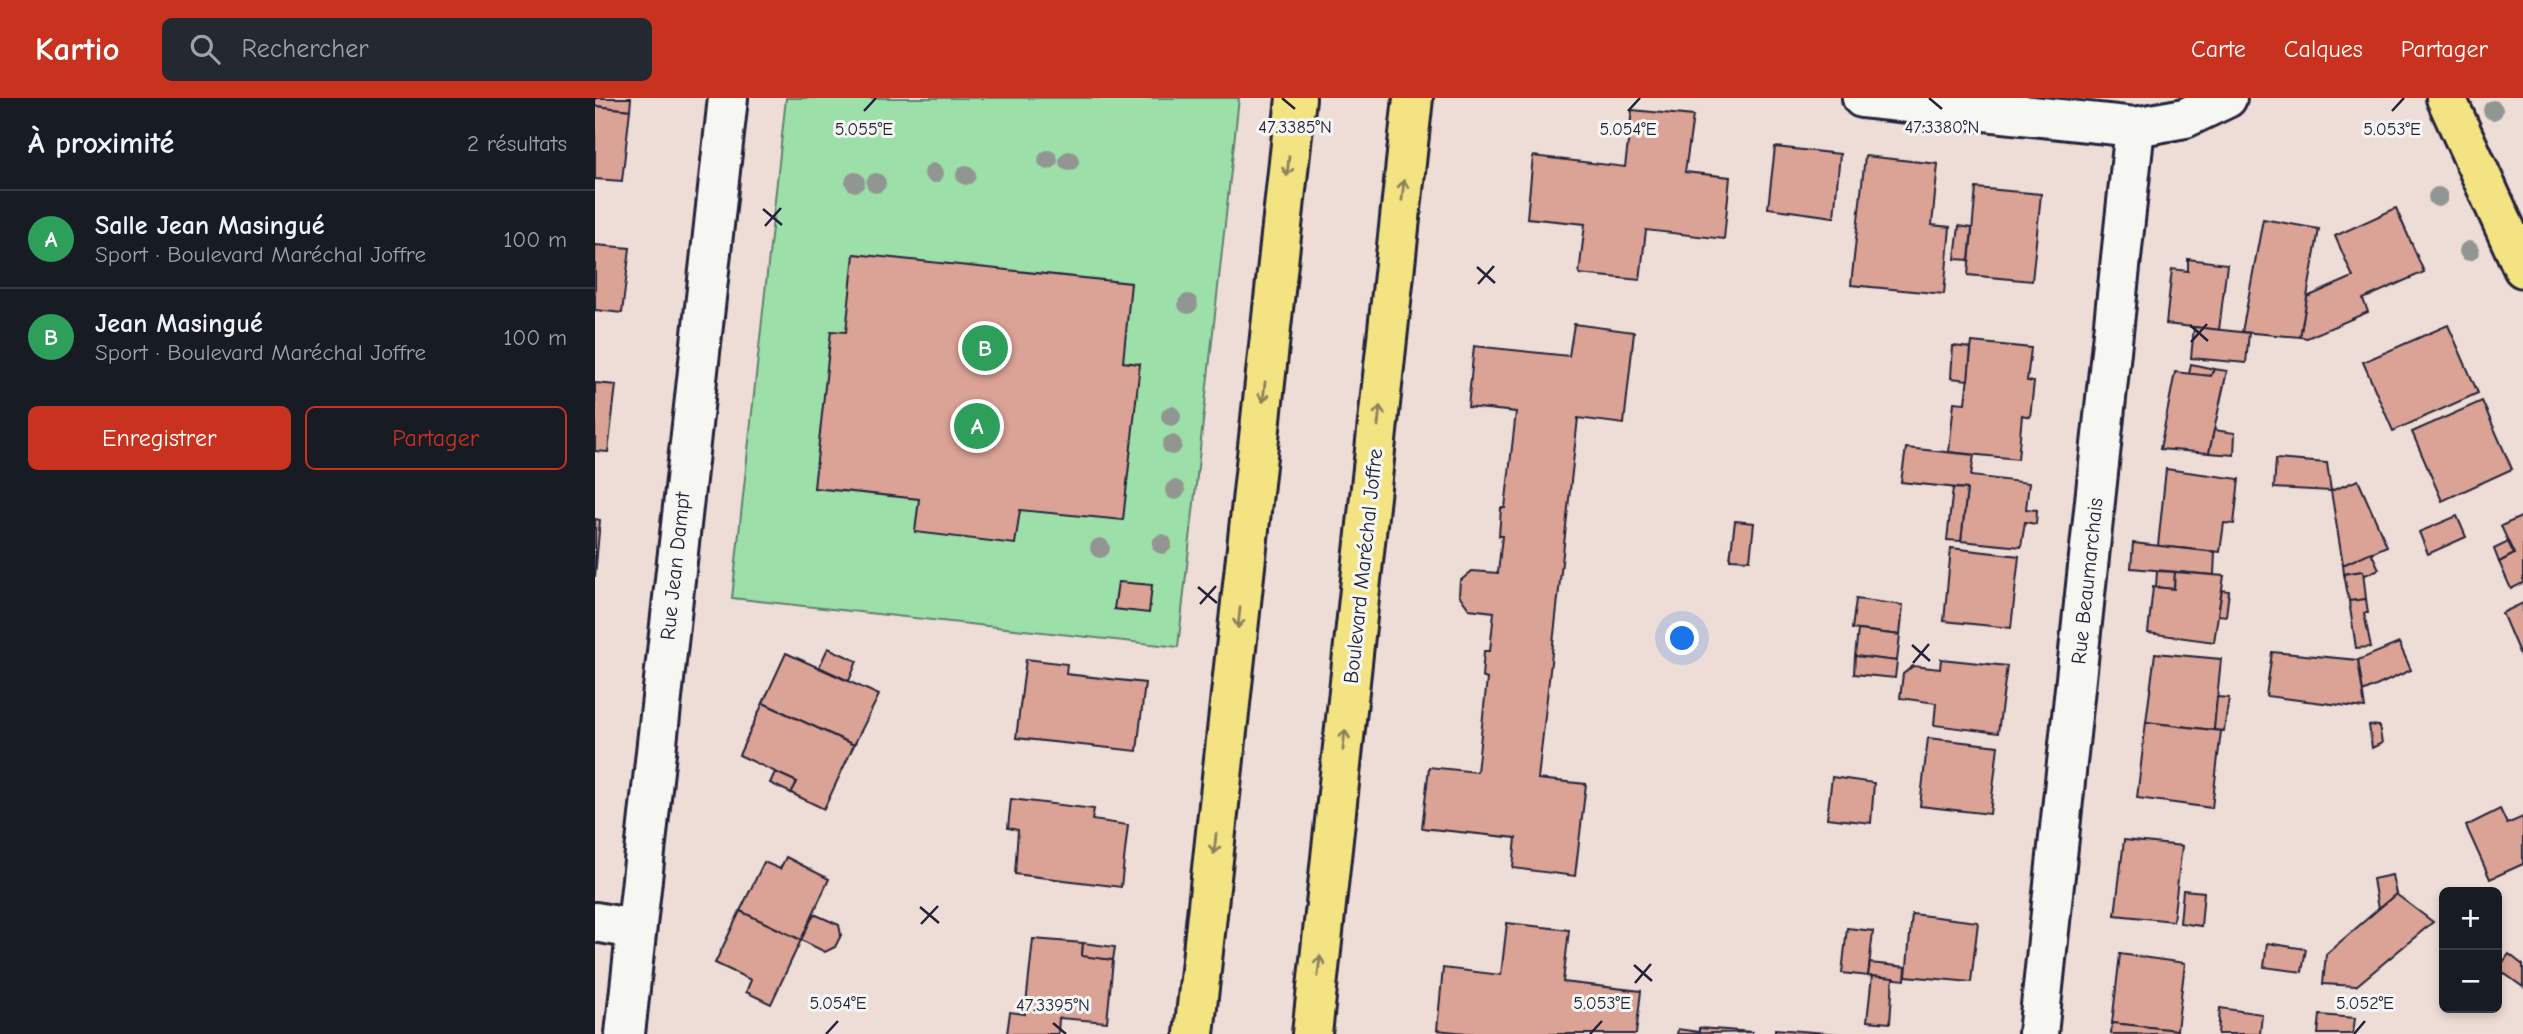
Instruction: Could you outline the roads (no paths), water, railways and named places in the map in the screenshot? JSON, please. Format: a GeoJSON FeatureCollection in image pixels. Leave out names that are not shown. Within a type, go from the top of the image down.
{"type":"FeatureCollection","features":[{"type":"Feature","properties":{"kind":"main road"},"geometry":{"type":"LineString","coordinates":[[1194,1034],[1296,98]]}},
{"type":"Feature","properties":{"kind":"main road","name":"Boulevard Maréchal Joffre"},"geometry":{"type":"LineString","coordinates":[[1312,1034],[1413,98]]}},
{"type":"Feature","properties":{"kind":"main road"},"geometry":{"type":"LineString","coordinates":[[2446,98],[2523,268]]}},
{"type":"Feature","properties":{"kind":"street","name":"Rue Jean Dampt"},"geometry":{"type":"LineString","coordinates":[[625,1034],[728,98]]}},
{"type":"Feature","properties":{"kind":"street"},"geometry":{"type":"LineString","coordinates":[[1862,98],[2135,127],[2185,118],[2227,98]]}},
{"type":"Feature","properties":{"kind":"street","name":"Rue Beaumarchais"},"geometry":{"type":"LineString","coordinates":[[2038,1034],[2135,127]]}},
{"type":"Feature","properties":{"kind":"street"},"geometry":{"type":"LineString","coordinates":[[595,922],[635,929]]}},
{"type":"Feature","properties":{"kind":"place","name":"Jean Masingué"},"geometry":{"type":"Point","coordinates":[985,348]}},
{"type":"Feature","properties":{"kind":"place","name":"Salle Jean Masingué"},"geometry":{"type":"Point","coordinates":[977,426]}}]}
